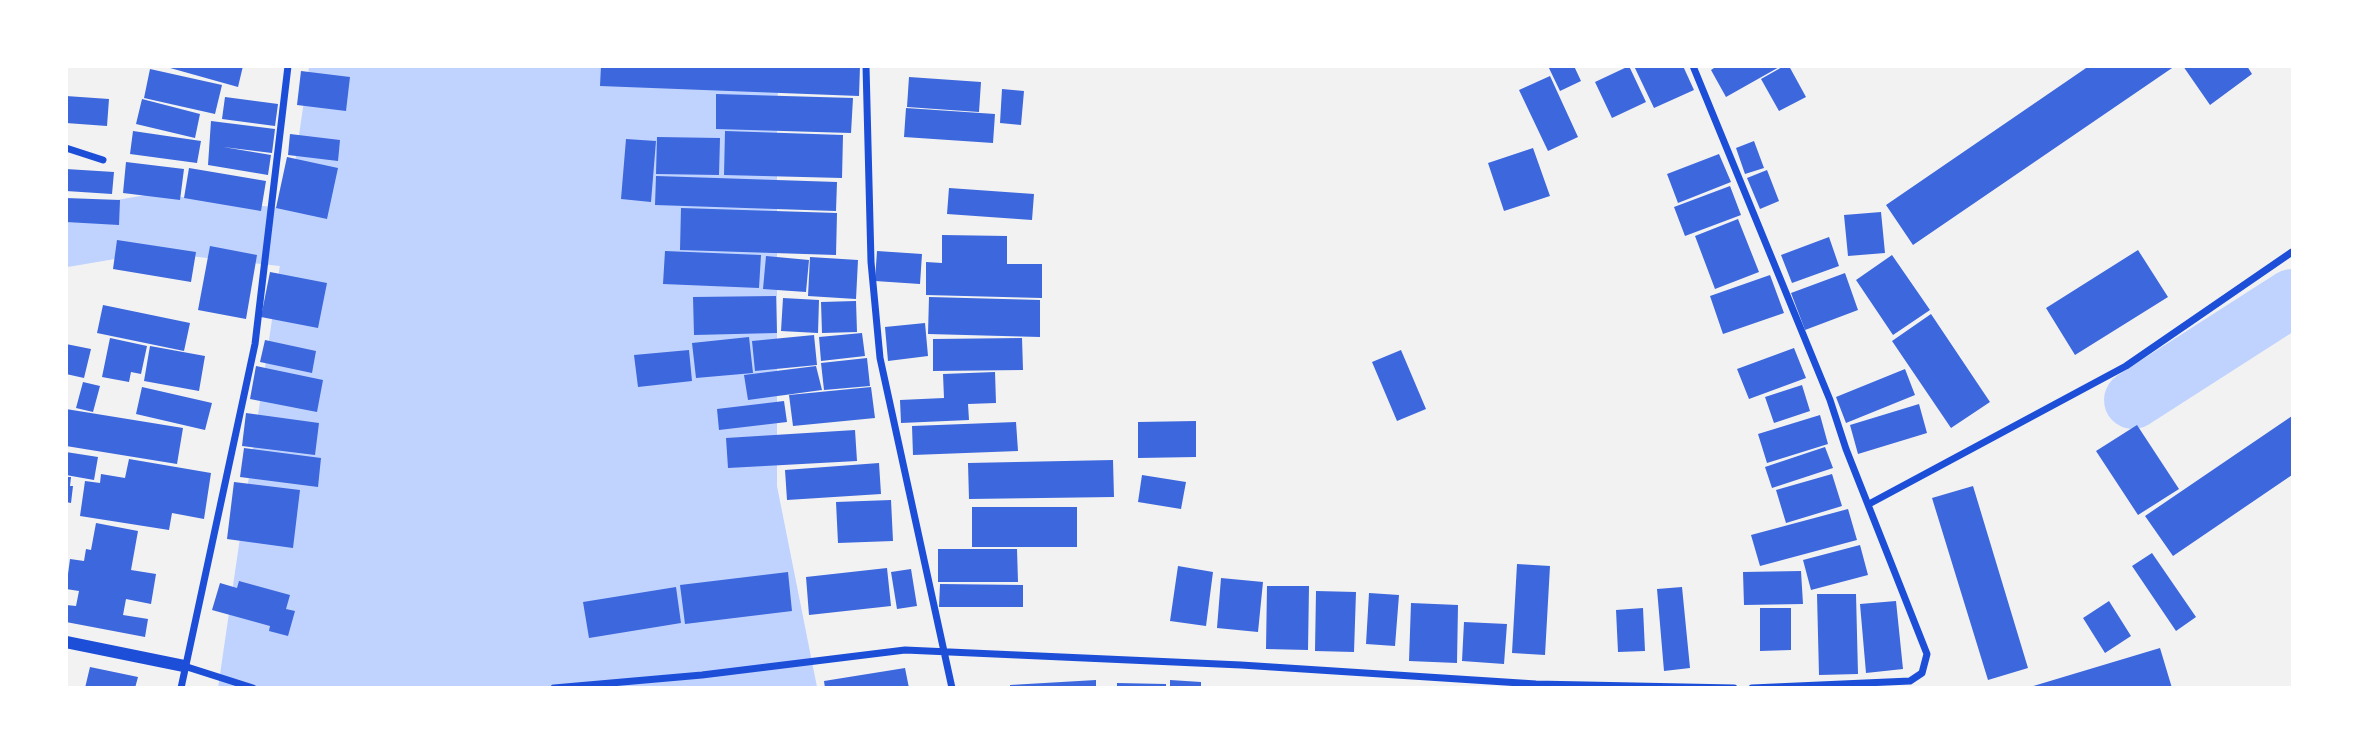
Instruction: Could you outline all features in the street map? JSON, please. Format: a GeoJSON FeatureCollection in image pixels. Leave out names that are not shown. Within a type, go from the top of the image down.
{"type":"FeatureCollection","features":[{"type":"Feature","properties":{"kind":"street"},"geometry":{"type":"LineString","coordinates":[[181,688],[255,344],[288,66]]}},
{"type":"Feature","properties":{"kind":"street"},"geometry":{"type":"LineString","coordinates":[[866,66],[871,262],[877,334],[952,688]]}},
{"type":"Feature","properties":{"kind":"street"},"geometry":{"type":"LineString","coordinates":[[1693,66],[1830,400],[1927,654],[1922,673],[1910,681],[1881,685],[1752,688]]}},
{"type":"Feature","properties":{"kind":"street"},"geometry":{"type":"LineString","coordinates":[[66,148],[103,160]]}},
{"type":"Feature","properties":{"kind":"street"},"geometry":{"type":"LineString","coordinates":[[1868,504],[2126,366],[2292,252]]}},
{"type":"Feature","properties":{"kind":"street"},"geometry":{"type":"LineString","coordinates":[[66,642],[184,666],[253,688]]}},
{"type":"Feature","properties":{"kind":"street"},"geometry":{"type":"LineString","coordinates":[[554,688],[702,675],[905,650],[1241,665],[1536,684],[1734,688]]}},
{"type":"Feature","properties":{"kind":"water"},"geometry":{"type":"Polygon","coordinates":[[[309,67],[780,67],[777,104],[777,486],[817,687],[218,688],[309,67]]]}},
{"type":"Feature","properties":{"kind":"building"},"geometry":{"type":"Polygon","coordinates":[[[163,66],[243,66],[238,87],[163,66]]]}},
{"type":"Feature","properties":{"kind":"building"},"geometry":{"type":"Polygon","coordinates":[[[601,66],[860,66],[859,96],[600,86],[601,66]]]}},
{"type":"Feature","properties":{"kind":"building"},"geometry":{"type":"Polygon","coordinates":[[[1548,66],[1574,66],[1581,81],[1560,91],[1548,66]]]}},
{"type":"Feature","properties":{"kind":"building"},"geometry":{"type":"Polygon","coordinates":[[[1629,66],[1646,102],[1612,118],[1595,82],[1629,66]]]}},
{"type":"Feature","properties":{"kind":"building"},"geometry":{"type":"Polygon","coordinates":[[[1634,66],[1683,66],[1694,90],[1654,108],[1634,66]]]}},
{"type":"Feature","properties":{"kind":"building"},"geometry":{"type":"Polygon","coordinates":[[[1717,66],[1781,66],[1726,97],[1711,70],[1717,66]]]}},
{"type":"Feature","properties":{"kind":"building"},"geometry":{"type":"Polygon","coordinates":[[[1784,66],[1789,66],[1806,97],[1779,111],[1761,79],[1784,66]]]}},
{"type":"Feature","properties":{"kind":"building"},"geometry":{"type":"Polygon","coordinates":[[[2089,66],[2175,66],[1913,245],[1886,205],[2089,66]]]}},
{"type":"Feature","properties":{"kind":"building"},"geometry":{"type":"Polygon","coordinates":[[[2183,66],[2247,66],[2252,74],[2210,105],[2183,66]]]}},
{"type":"Feature","properties":{"kind":"building"},"geometry":{"type":"Polygon","coordinates":[[[150,69],[222,85],[215,114],[144,98],[150,69]]]}},
{"type":"Feature","properties":{"kind":"building"},"geometry":{"type":"Polygon","coordinates":[[[301,71],[350,77],[346,111],[297,105],[301,71]]]}},
{"type":"Feature","properties":{"kind":"building"},"geometry":{"type":"Polygon","coordinates":[[[1550,76],[1578,137],[1548,151],[1519,90],[1550,76]]]}},
{"type":"Feature","properties":{"kind":"building"},"geometry":{"type":"Polygon","coordinates":[[[909,77],[981,82],[979,112],[907,107],[909,77]]]}},
{"type":"Feature","properties":{"kind":"building"},"geometry":{"type":"Polygon","coordinates":[[[1002,89],[1024,91],[1021,125],[1000,123],[1002,89]]]}},
{"type":"Feature","properties":{"kind":"building"},"geometry":{"type":"Polygon","coordinates":[[[716,94],[853,98],[851,133],[716,129],[716,94]]]}},
{"type":"Feature","properties":{"kind":"building"},"geometry":{"type":"Polygon","coordinates":[[[66,96],[109,99],[107,126],[66,123],[66,96]]]}},
{"type":"Feature","properties":{"kind":"building"},"geometry":{"type":"Polygon","coordinates":[[[225,97],[278,104],[275,126],[222,119],[225,97]]]}},
{"type":"Feature","properties":{"kind":"building"},"geometry":{"type":"Polygon","coordinates":[[[142,99],[200,114],[195,138],[136,124],[142,99]]]}},
{"type":"Feature","properties":{"kind":"building"},"geometry":{"type":"Polygon","coordinates":[[[906,108],[995,114],[993,143],[904,137],[906,108]]]}},
{"type":"Feature","properties":{"kind":"building"},"geometry":{"type":"Polygon","coordinates":[[[211,121],[275,129],[272,153],[223,147],[271,155],[268,175],[208,165],[211,121]]]}},
{"type":"Feature","properties":{"kind":"building"},"geometry":{"type":"Polygon","coordinates":[[[133,131],[201,141],[197,163],[130,154],[133,131]]]}},
{"type":"Feature","properties":{"kind":"building"},"geometry":{"type":"Polygon","coordinates":[[[725,131],[843,135],[842,178],[724,175],[725,131]]]}},
{"type":"Feature","properties":{"kind":"building"},"geometry":{"type":"Polygon","coordinates":[[[290,134],[340,140],[338,161],[288,155],[290,134]]]}},
{"type":"Feature","properties":{"kind":"building"},"geometry":{"type":"Polygon","coordinates":[[[657,137],[720,138],[719,175],[656,174],[657,137]]]}},
{"type":"Feature","properties":{"kind":"building"},"geometry":{"type":"Polygon","coordinates":[[[626,139],[656,141],[651,202],[621,199],[626,139]]]}},
{"type":"Feature","properties":{"kind":"building"},"geometry":{"type":"Polygon","coordinates":[[[1754,141],[1764,168],[1745,174],[1736,148],[1754,141]]]}},
{"type":"Feature","properties":{"kind":"building"},"geometry":{"type":"Polygon","coordinates":[[[1533,148],[1550,196],[1504,211],[1488,163],[1533,148]]]}},
{"type":"Feature","properties":{"kind":"building"},"geometry":{"type":"Polygon","coordinates":[[[1719,154],[1731,182],[1678,203],[1667,174],[1719,154]]]}},
{"type":"Feature","properties":{"kind":"building"},"geometry":{"type":"Polygon","coordinates":[[[287,157],[338,168],[327,219],[276,208],[287,157]]]}},
{"type":"Feature","properties":{"kind":"building"},"geometry":{"type":"Polygon","coordinates":[[[126,162],[184,169],[180,200],[123,193],[126,162]]]}},
{"type":"Feature","properties":{"kind":"building"},"geometry":{"type":"Polygon","coordinates":[[[189,168],[266,181],[261,211],[184,198],[189,168]]]}},
{"type":"Feature","properties":{"kind":"building"},"geometry":{"type":"Polygon","coordinates":[[[66,169],[114,172],[112,194],[66,191],[66,169]]]}},
{"type":"Feature","properties":{"kind":"building"},"geometry":{"type":"Polygon","coordinates":[[[1767,170],[1779,201],[1760,209],[1747,178],[1767,170]]]}},
{"type":"Feature","properties":{"kind":"building"},"geometry":{"type":"Polygon","coordinates":[[[656,176],[837,182],[836,211],[655,205],[656,176]]]}},
{"type":"Feature","properties":{"kind":"building"},"geometry":{"type":"Polygon","coordinates":[[[1730,186],[1741,215],[1685,236],[1674,207],[1730,186]]]}},
{"type":"Feature","properties":{"kind":"building"},"geometry":{"type":"Polygon","coordinates":[[[949,188],[1034,194],[1032,220],[947,214],[949,188]]]}},
{"type":"Feature","properties":{"kind":"building"},"geometry":{"type":"Polygon","coordinates":[[[66,198],[120,200],[119,225],[66,222],[66,198]]]}},
{"type":"Feature","properties":{"kind":"building"},"geometry":{"type":"Polygon","coordinates":[[[681,208],[837,213],[836,255],[680,250],[681,208]]]}},
{"type":"Feature","properties":{"kind":"building"},"geometry":{"type":"Polygon","coordinates":[[[1881,212],[1885,253],[1848,256],[1844,215],[1881,212]]]}},
{"type":"Feature","properties":{"kind":"building"},"geometry":{"type":"Polygon","coordinates":[[[1738,219],[1759,272],[1715,289],[1695,236],[1738,219]]]}},
{"type":"Feature","properties":{"kind":"building"},"geometry":{"type":"Polygon","coordinates":[[[942,235],[1007,236],[1007,264],[1042,264],[1042,298],[926,295],[926,262],[942,263],[942,235]]]}},
{"type":"Feature","properties":{"kind":"building"},"geometry":{"type":"Polygon","coordinates":[[[1829,237],[1839,266],[1792,283],[1781,255],[1829,237]]]}},
{"type":"Feature","properties":{"kind":"building"},"geometry":{"type":"Polygon","coordinates":[[[117,240],[196,252],[191,282],[113,269],[117,240]]]}},
{"type":"Feature","properties":{"kind":"building"},"geometry":{"type":"Polygon","coordinates":[[[210,246],[257,255],[246,319],[198,310],[210,246]]]}},
{"type":"Feature","properties":{"kind":"building"},"geometry":{"type":"Polygon","coordinates":[[[2138,250],[2168,297],[2075,355],[2046,308],[2138,250]]]}},
{"type":"Feature","properties":{"kind":"building"},"geometry":{"type":"Polygon","coordinates":[[[665,251],[761,255],[759,288],[663,284],[665,251]]]}},
{"type":"Feature","properties":{"kind":"building"},"geometry":{"type":"Polygon","coordinates":[[[877,251],[922,254],[920,284],[875,281],[877,251]]]}},
{"type":"Feature","properties":{"kind":"building"},"geometry":{"type":"Polygon","coordinates":[[[1892,255],[1930,310],[1893,335],[1856,280],[1892,255]]]}},
{"type":"Feature","properties":{"kind":"building"},"geometry":{"type":"Polygon","coordinates":[[[766,256],[809,260],[806,292],[763,289],[766,256]]]}},
{"type":"Feature","properties":{"kind":"building"},"geometry":{"type":"Polygon","coordinates":[[[810,257],[858,260],[856,299],[808,296],[810,257]]]}},
{"type":"Feature","properties":{"kind":"building"},"geometry":{"type":"Polygon","coordinates":[[[270,272],[327,283],[318,328],[261,317],[270,272]]]}},
{"type":"Feature","properties":{"kind":"building"},"geometry":{"type":"Polygon","coordinates":[[[1845,273],[1858,310],[1805,330],[1791,293],[1845,273]]]}},
{"type":"Feature","properties":{"kind":"building"},"geometry":{"type":"Polygon","coordinates":[[[1770,275],[1784,313],[1723,334],[1710,296],[1770,275]]]}},
{"type":"Feature","properties":{"kind":"building"},"geometry":{"type":"Polygon","coordinates":[[[776,296],[777,333],[694,335],[693,297],[776,296]]]}},
{"type":"Feature","properties":{"kind":"building"},"geometry":{"type":"Polygon","coordinates":[[[929,297],[1040,300],[1040,337],[928,334],[929,297]]]}},
{"type":"Feature","properties":{"kind":"building"},"geometry":{"type":"Polygon","coordinates":[[[783,298],[819,300],[818,333],[781,331],[783,298]]]}},
{"type":"Feature","properties":{"kind":"building"},"geometry":{"type":"Polygon","coordinates":[[[856,301],[857,332],[822,333],[821,302],[856,301]]]}},
{"type":"Feature","properties":{"kind":"building"},"geometry":{"type":"Polygon","coordinates":[[[103,305],[190,323],[184,351],[97,333],[103,305]]]}},
{"type":"Feature","properties":{"kind":"building"},"geometry":{"type":"Polygon","coordinates":[[[1931,314],[1990,402],[1951,428],[1892,341],[1931,314]]]}},
{"type":"Feature","properties":{"kind":"building"},"geometry":{"type":"Polygon","coordinates":[[[925,323],[928,356],[888,361],[885,327],[925,323]]]}},
{"type":"Feature","properties":{"kind":"building"},"geometry":{"type":"Polygon","coordinates":[[[862,333],[865,356],[821,361],[819,337],[862,333]]]}},
{"type":"Feature","properties":{"kind":"building"},"geometry":{"type":"Polygon","coordinates":[[[814,335],[817,365],[755,371],[752,341],[814,335]]]}},
{"type":"Feature","properties":{"kind":"building"},"geometry":{"type":"Polygon","coordinates":[[[749,337],[753,373],[696,378],[692,343],[749,337]]]}},
{"type":"Feature","properties":{"kind":"building"},"geometry":{"type":"Polygon","coordinates":[[[110,338],[147,346],[141,374],[131,372],[129,382],[102,377],[110,338]]]}},
{"type":"Feature","properties":{"kind":"building"},"geometry":{"type":"Polygon","coordinates":[[[1022,338],[1023,370],[933,371],[933,339],[1022,338]]]}},
{"type":"Feature","properties":{"kind":"building"},"geometry":{"type":"Polygon","coordinates":[[[265,340],[316,351],[312,373],[260,362],[265,340]]]}},
{"type":"Feature","properties":{"kind":"building"},"geometry":{"type":"Polygon","coordinates":[[[66,344],[91,349],[84,378],[66,374],[66,344]]]}},
{"type":"Feature","properties":{"kind":"building"},"geometry":{"type":"Polygon","coordinates":[[[150,346],[205,356],[199,391],[144,381],[150,346]]]}},
{"type":"Feature","properties":{"kind":"building"},"geometry":{"type":"Polygon","coordinates":[[[1794,348],[1806,378],[1749,399],[1737,369],[1794,348]]]}},
{"type":"Feature","properties":{"kind":"building"},"geometry":{"type":"Polygon","coordinates":[[[689,350],[692,381],[638,387],[634,355],[689,350]]]}},
{"type":"Feature","properties":{"kind":"building"},"geometry":{"type":"Polygon","coordinates":[[[1401,350],[1426,409],[1397,421],[1372,362],[1401,350]]]}},
{"type":"Feature","properties":{"kind":"building"},"geometry":{"type":"Polygon","coordinates":[[[867,358],[870,386],[824,390],[821,363],[867,358]]]}},
{"type":"Feature","properties":{"kind":"building"},"geometry":{"type":"Polygon","coordinates":[[[256,366],[323,380],[317,412],[250,399],[256,366]]]}},
{"type":"Feature","properties":{"kind":"building"},"geometry":{"type":"Polygon","coordinates":[[[816,366],[822,390],[748,400],[744,375],[816,366]]]}},
{"type":"Feature","properties":{"kind":"building"},"geometry":{"type":"Polygon","coordinates":[[[1905,369],[1915,395],[1846,423],[1836,397],[1905,369]]]}},
{"type":"Feature","properties":{"kind":"building"},"geometry":{"type":"Polygon","coordinates":[[[995,372],[996,403],[968,404],[969,420],[901,423],[900,400],[944,398],[943,374],[995,372]]]}},
{"type":"Feature","properties":{"kind":"building"},"geometry":{"type":"Polygon","coordinates":[[[83,382],[100,386],[93,412],[76,408],[83,382]]]}},
{"type":"Feature","properties":{"kind":"building"},"geometry":{"type":"Polygon","coordinates":[[[1802,385],[1810,411],[1774,423],[1765,397],[1802,385]]]}},
{"type":"Feature","properties":{"kind":"building"},"geometry":{"type":"Polygon","coordinates":[[[142,387],[212,403],[205,430],[136,414],[142,387]]]}},
{"type":"Feature","properties":{"kind":"building"},"geometry":{"type":"Polygon","coordinates":[[[871,387],[875,418],[793,426],[789,395],[871,387]]]}},
{"type":"Feature","properties":{"kind":"building"},"geometry":{"type":"Polygon","coordinates":[[[784,401],[787,422],[719,430],[717,409],[784,401]]]}},
{"type":"Feature","properties":{"kind":"building"},"geometry":{"type":"Polygon","coordinates":[[[1919,404],[1927,433],[1858,454],[1850,425],[1919,404]]]}},
{"type":"Feature","properties":{"kind":"building"},"geometry":{"type":"Polygon","coordinates":[[[66,409],[183,428],[177,464],[66,446],[66,409]]]}},
{"type":"Feature","properties":{"kind":"building"},"geometry":{"type":"Polygon","coordinates":[[[246,413],[319,423],[315,455],[242,446],[246,413]]]}},
{"type":"Feature","properties":{"kind":"building"},"geometry":{"type":"Polygon","coordinates":[[[1820,415],[1828,444],[1767,463],[1758,434],[1820,415]]]}},
{"type":"Feature","properties":{"kind":"building"},"geometry":{"type":"Polygon","coordinates":[[[2292,416],[2292,475],[2173,556],[2145,516],[2292,416]]]}},
{"type":"Feature","properties":{"kind":"building"},"geometry":{"type":"Polygon","coordinates":[[[1196,421],[1196,457],[1138,458],[1138,422],[1196,421]]]}},
{"type":"Feature","properties":{"kind":"building"},"geometry":{"type":"Polygon","coordinates":[[[1016,422],[1018,451],[913,455],[912,426],[1016,422]]]}},
{"type":"Feature","properties":{"kind":"building"},"geometry":{"type":"Polygon","coordinates":[[[2137,425],[2179,489],[2138,515],[2096,451],[2137,425]]]}},
{"type":"Feature","properties":{"kind":"building"},"geometry":{"type":"Polygon","coordinates":[[[855,430],[857,461],[728,468],[726,438],[855,430]]]}},
{"type":"Feature","properties":{"kind":"building"},"geometry":{"type":"Polygon","coordinates":[[[1825,447],[1833,468],[1772,488],[1765,467],[1825,447]]]}},
{"type":"Feature","properties":{"kind":"building"},"geometry":{"type":"Polygon","coordinates":[[[244,448],[321,458],[318,487],[240,477],[244,448]]]}},
{"type":"Feature","properties":{"kind":"building"},"geometry":{"type":"Polygon","coordinates":[[[66,452],[98,457],[94,480],[66,475],[66,452]]]}},
{"type":"Feature","properties":{"kind":"building"},"geometry":{"type":"Polygon","coordinates":[[[129,459],[211,473],[204,519],[172,513],[169,530],[80,516],[85,481],[100,483],[101,474],[125,478],[129,459]]]}},
{"type":"Feature","properties":{"kind":"building"},"geometry":{"type":"Polygon","coordinates":[[[1113,460],[1114,497],[969,499],[968,463],[1113,460]]]}},
{"type":"Feature","properties":{"kind":"building"},"geometry":{"type":"Polygon","coordinates":[[[879,463],[881,494],[787,500],[785,470],[879,463]]]}},
{"type":"Feature","properties":{"kind":"building"},"geometry":{"type":"Polygon","coordinates":[[[1832,474],[1842,506],[1786,523],[1776,490],[1832,474]]]}},
{"type":"Feature","properties":{"kind":"building"},"geometry":{"type":"Polygon","coordinates":[[[1142,475],[1186,482],[1181,509],[1138,502],[1142,475]]]}},
{"type":"Feature","properties":{"kind":"building"},"geometry":{"type":"Polygon","coordinates":[[[66,477],[71,477],[70,486],[73,486],[71,503],[66,502],[66,477]]]}},
{"type":"Feature","properties":{"kind":"building"},"geometry":{"type":"Polygon","coordinates":[[[234,482],[300,490],[293,548],[227,539],[234,482]]]}},
{"type":"Feature","properties":{"kind":"building"},"geometry":{"type":"Polygon","coordinates":[[[1973,486],[2028,668],[1988,680],[1932,498],[1973,486]]]}},
{"type":"Feature","properties":{"kind":"building"},"geometry":{"type":"Polygon","coordinates":[[[891,500],[893,541],[838,543],[836,502],[891,500]]]}},
{"type":"Feature","properties":{"kind":"building"},"geometry":{"type":"Polygon","coordinates":[[[972,507],[1077,507],[1077,547],[972,547],[972,507]]]}},
{"type":"Feature","properties":{"kind":"building"},"geometry":{"type":"Polygon","coordinates":[[[1848,509],[1857,540],[1760,566],[1751,535],[1848,509]]]}},
{"type":"Feature","properties":{"kind":"building"},"geometry":{"type":"Polygon","coordinates":[[[96,523],[138,531],[131,570],[156,574],[151,604],[126,599],[123,615],[148,619],[145,637],[66,622],[66,605],[76,606],[79,591],[66,589],[70,559],[84,561],[86,549],[91,550],[96,523]]]}},
{"type":"Feature","properties":{"kind":"building"},"geometry":{"type":"Polygon","coordinates":[[[1860,545],[1868,575],[1811,590],[1803,560],[1860,545]]]}},
{"type":"Feature","properties":{"kind":"building"},"geometry":{"type":"Polygon","coordinates":[[[938,549],[1017,549],[1018,582],[938,582],[938,549]]]}},
{"type":"Feature","properties":{"kind":"building"},"geometry":{"type":"Polygon","coordinates":[[[2152,553],[2196,617],[2176,631],[2132,566],[2152,553]]]}},
{"type":"Feature","properties":{"kind":"building"},"geometry":{"type":"Polygon","coordinates":[[[1517,564],[1550,566],[1545,655],[1512,653],[1517,564]]]}},
{"type":"Feature","properties":{"kind":"building"},"geometry":{"type":"Polygon","coordinates":[[[1178,566],[1213,572],[1206,626],[1170,621],[1178,566]]]}},
{"type":"Feature","properties":{"kind":"building"},"geometry":{"type":"Polygon","coordinates":[[[887,568],[891,606],[809,615],[806,577],[887,568]]]}},
{"type":"Feature","properties":{"kind":"building"},"geometry":{"type":"Polygon","coordinates":[[[911,569],[917,606],[897,609],[891,572],[911,569]]]}},
{"type":"Feature","properties":{"kind":"building"},"geometry":{"type":"Polygon","coordinates":[[[1801,571],[1803,604],[1744,605],[1743,572],[1801,571]]]}},
{"type":"Feature","properties":{"kind":"building"},"geometry":{"type":"Polygon","coordinates":[[[788,572],[792,611],[685,624],[680,585],[788,572]]]}},
{"type":"Feature","properties":{"kind":"building"},"geometry":{"type":"Polygon","coordinates":[[[1221,578],[1263,582],[1258,632],[1217,628],[1221,578]]]}},
{"type":"Feature","properties":{"kind":"building"},"geometry":{"type":"Polygon","coordinates":[[[239,581],[290,595],[286,609],[295,611],[288,636],[269,631],[270,626],[212,610],[220,583],[237,588],[239,581]]]}},
{"type":"Feature","properties":{"kind":"building"},"geometry":{"type":"Polygon","coordinates":[[[940,584],[1023,585],[1023,607],[939,607],[940,584]]]}},
{"type":"Feature","properties":{"kind":"building"},"geometry":{"type":"Polygon","coordinates":[[[1267,586],[1309,586],[1308,650],[1266,649],[1267,586]]]}},
{"type":"Feature","properties":{"kind":"building"},"geometry":{"type":"Polygon","coordinates":[[[676,587],[681,623],[589,638],[583,602],[676,587]]]}},
{"type":"Feature","properties":{"kind":"building"},"geometry":{"type":"Polygon","coordinates":[[[1682,587],[1690,668],[1664,671],[1657,589],[1682,587]]]}},
{"type":"Feature","properties":{"kind":"building"},"geometry":{"type":"Polygon","coordinates":[[[1316,591],[1356,592],[1354,652],[1315,651],[1316,591]]]}},
{"type":"Feature","properties":{"kind":"building"},"geometry":{"type":"Polygon","coordinates":[[[1369,593],[1399,595],[1395,646],[1366,644],[1369,593]]]}},
{"type":"Feature","properties":{"kind":"building"},"geometry":{"type":"Polygon","coordinates":[[[1817,594],[1856,594],[1858,674],[1819,675],[1817,594]]]}},
{"type":"Feature","properties":{"kind":"building"},"geometry":{"type":"Polygon","coordinates":[[[1896,601],[1903,669],[1866,673],[1860,604],[1896,601]]]}},
{"type":"Feature","properties":{"kind":"building"},"geometry":{"type":"Polygon","coordinates":[[[2109,601],[2131,636],[2105,653],[2083,618],[2109,601]]]}},
{"type":"Feature","properties":{"kind":"building"},"geometry":{"type":"Polygon","coordinates":[[[1411,603],[1458,605],[1457,663],[1409,661],[1411,603]]]}},
{"type":"Feature","properties":{"kind":"building"},"geometry":{"type":"Polygon","coordinates":[[[1643,608],[1645,651],[1618,652],[1616,610],[1643,608]]]}},
{"type":"Feature","properties":{"kind":"building"},"geometry":{"type":"Polygon","coordinates":[[[1760,608],[1791,608],[1791,650],[1760,651],[1760,608]]]}},
{"type":"Feature","properties":{"kind":"building"},"geometry":{"type":"Polygon","coordinates":[[[1464,622],[1507,624],[1504,664],[1462,661],[1464,622]]]}},
{"type":"Feature","properties":{"kind":"building"},"geometry":{"type":"Polygon","coordinates":[[[2160,648],[2172,688],[2030,688],[2030,687],[2160,648]]]}},
{"type":"Feature","properties":{"kind":"building"},"geometry":{"type":"Polygon","coordinates":[[[90,667],[138,677],[135,688],[85,688],[90,667]]]}},
{"type":"Feature","properties":{"kind":"building"},"geometry":{"type":"Polygon","coordinates":[[[905,668],[909,688],[825,688],[824,681],[905,668]]]}},
{"type":"Feature","properties":{"kind":"building"},"geometry":{"type":"Polygon","coordinates":[[[1096,680],[1096,688],[1010,688],[1010,685],[1096,680]]]}},
{"type":"Feature","properties":{"kind":"building"},"geometry":{"type":"Polygon","coordinates":[[[1170,680],[1201,682],[1201,688],[1170,688],[1170,680]]]}},
{"type":"Feature","properties":{"kind":"building"},"geometry":{"type":"Polygon","coordinates":[[[1117,683],[1166,684],[1166,688],[1117,688],[1117,683]]]}},
{"type":"Feature","properties":{"kind":"waterway"},"geometry":{"type":"LineString","coordinates":[[66,238],[154,223],[362,246]]}},
{"type":"Feature","properties":{"kind":"waterway"},"geometry":{"type":"LineString","coordinates":[[2133,400],[2292,298]]}}]}
